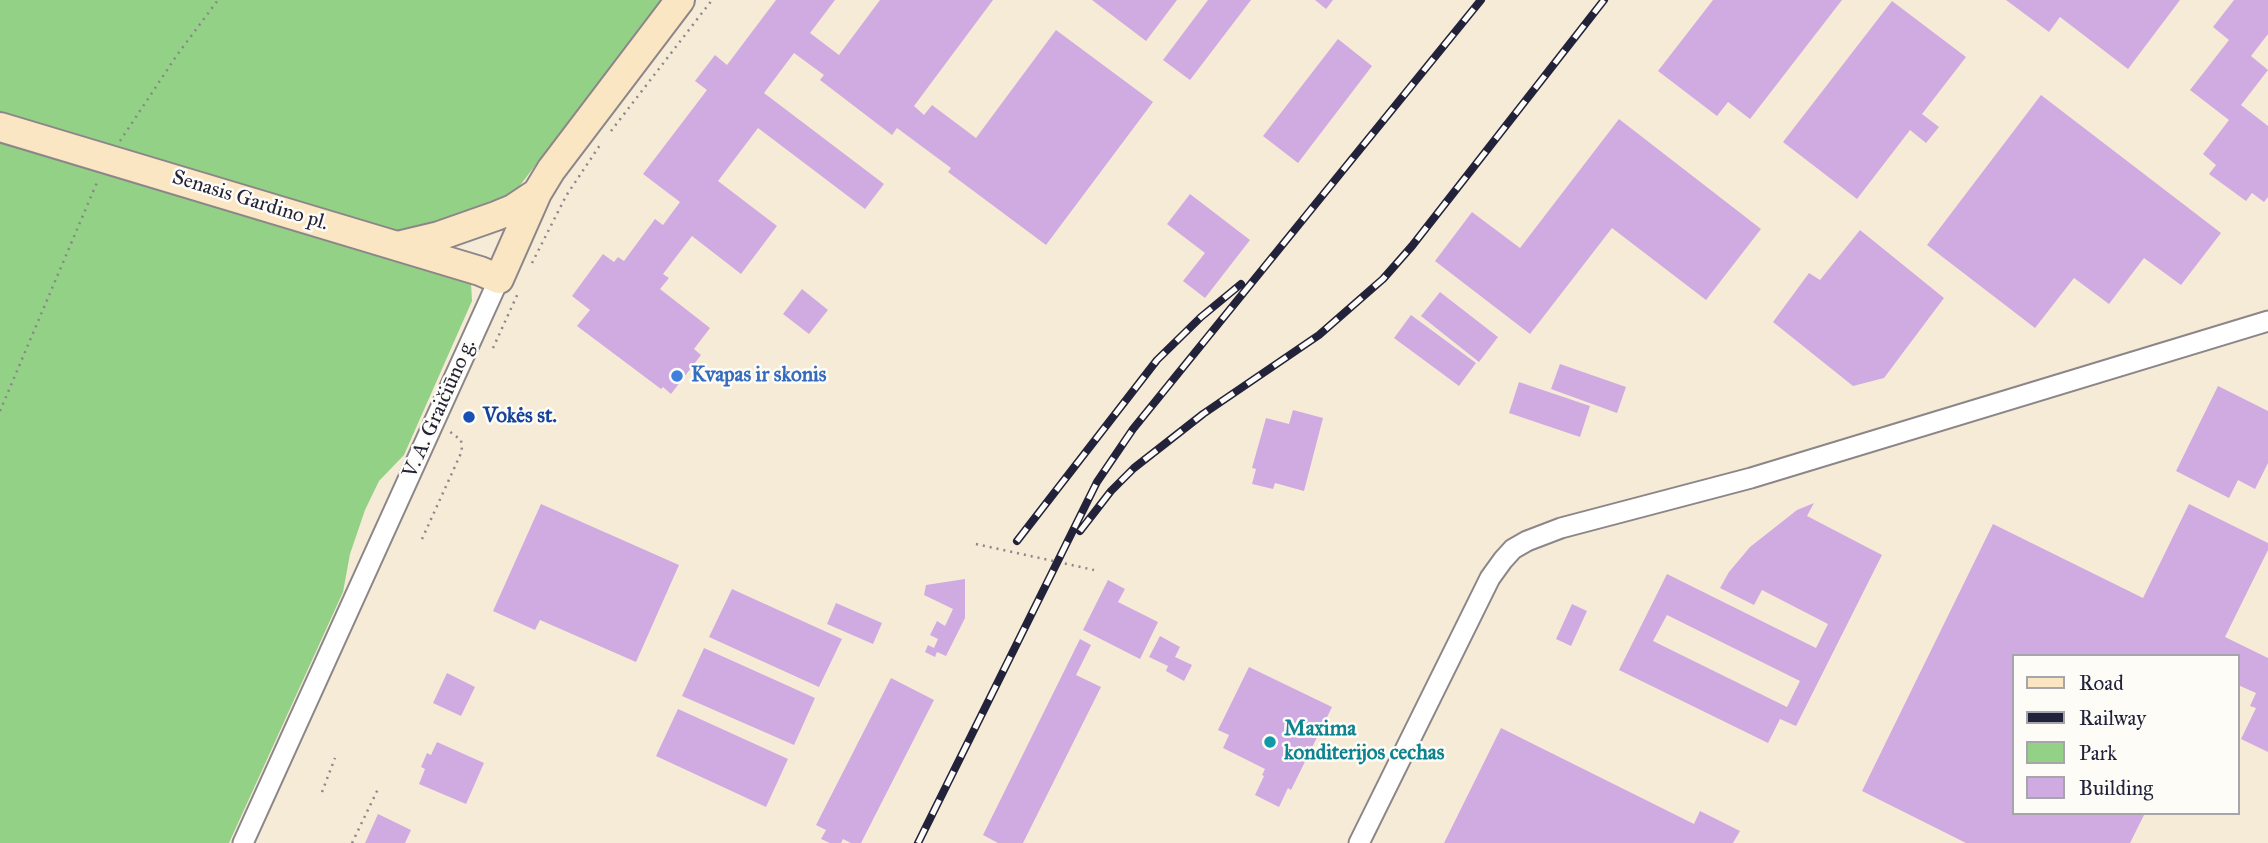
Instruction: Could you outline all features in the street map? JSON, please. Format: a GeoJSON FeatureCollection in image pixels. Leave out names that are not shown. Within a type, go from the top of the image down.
{"type":"FeatureCollection","features":[{"type":"Feature","properties":{"kind":"main road","name":"V. A. Graičiūno g."},"geometry":{"type":"LineString","coordinates":[[509,284],[537,193],[551,170],[680,0]]}},
{"type":"Feature","properties":{"kind":"main road","name":"Senasis Gardino pl."},"geometry":{"type":"LineString","coordinates":[[0,127],[480,271],[509,284]]}},
{"type":"Feature","properties":{"kind":"main road"},"geometry":{"type":"LineString","coordinates":[[397,246],[439,236],[496,216],[513,209],[537,193]]}},
{"type":"Feature","properties":{"kind":"street","name":"V. A. Graičiūno g."},"geometry":{"type":"LineString","coordinates":[[243,843],[435,422],[509,284]]}},
{"type":"Feature","properties":{"kind":"street"},"geometry":{"type":"LineString","coordinates":[[1359,843],[1490,578],[1513,549],[1560,528],[1751,478],[2268,321]]}},
{"type":"Feature","properties":{"kind":"path"},"geometry":{"type":"LineString","coordinates":[[0,411],[109,158],[177,55],[218,0]]}},
{"type":"Feature","properties":{"kind":"path"},"geometry":{"type":"LineString","coordinates":[[531,266],[566,196],[603,141],[712,0]]}},
{"type":"Feature","properties":{"kind":"path"},"geometry":{"type":"LineString","coordinates":[[492,348],[509,284]]}},
{"type":"Feature","properties":{"kind":"path"},"geometry":{"type":"LineString","coordinates":[[422,539],[462,451],[461,440],[435,422]]}},
{"type":"Feature","properties":{"kind":"path"},"geometry":{"type":"LineString","coordinates":[[976,544],[1094,570]]}},
{"type":"Feature","properties":{"kind":"path"},"geometry":{"type":"LineString","coordinates":[[322,792],[335,758]]}},
{"type":"Feature","properties":{"kind":"path"},"geometry":{"type":"LineString","coordinates":[[352,843],[378,789]]}},
{"type":"Feature","properties":{"kind":"green space"},"geometry":{"type":"Polygon","coordinates":[[[0,0],[661,0],[512,196],[448,222],[403,231],[377,229],[0,118],[0,0]]]}},
{"type":"Feature","properties":{"kind":"green space"},"geometry":{"type":"Polygon","coordinates":[[[0,139],[471,283],[472,301],[404,455],[379,481],[365,510],[350,554],[343,592],[229,843],[0,843],[0,139]]]}},
{"type":"Feature","properties":{"kind":"building"},"geometry":{"type":"Polygon","coordinates":[[[776,0],[835,0],[810,33],[839,55],[880,0],[993,0],[914,106],[924,115],[932,105],[976,138],[1056,30],[1153,102],[1046,245],[948,172],[951,168],[897,128],[892,135],[820,80],[824,75],[794,53],[764,93],[884,184],[865,209],[758,128],[718,181],[777,226],[741,274],[692,236],[663,274],[669,278],[660,289],[710,328],[694,349],[701,355],[671,394],[577,326],[590,310],[572,296],[603,254],[614,262],[618,257],[624,261],[655,219],[663,225],[680,202],[643,174],[707,90],[695,81],[715,55],[727,65],[776,0]]]}},
{"type":"Feature","properties":{"kind":"building"},"geometry":{"type":"Polygon","coordinates":[[[1092,0],[1177,0],[1146,41],[1092,0]]]}},
{"type":"Feature","properties":{"kind":"building"},"geometry":{"type":"Polygon","coordinates":[[[1208,0],[1251,0],[1190,80],[1163,60],[1208,0]]]}},
{"type":"Feature","properties":{"kind":"building"},"geometry":{"type":"Polygon","coordinates":[[[1315,0],[1333,0],[1326,9],[1315,0]]]}},
{"type":"Feature","properties":{"kind":"building"},"geometry":{"type":"Polygon","coordinates":[[[1713,0],[1842,0],[1750,119],[1728,102],[1717,116],[1658,71],[1713,0]]]}},
{"type":"Feature","properties":{"kind":"building"},"geometry":{"type":"Polygon","coordinates":[[[2006,0],[2180,0],[2128,69],[2060,17],[2049,32],[2006,0]]]}},
{"type":"Feature","properties":{"kind":"building"},"geometry":{"type":"Polygon","coordinates":[[[2234,0],[2268,0],[2268,34],[2251,56],[2268,70],[2241,105],[2268,126],[2268,197],[2264,202],[2252,193],[2246,201],[2209,174],[2216,165],[2203,154],[2229,120],[2190,90],[2229,40],[2213,27],[2234,0]]]}},
{"type":"Feature","properties":{"kind":"building"},"geometry":{"type":"Polygon","coordinates":[[[1892,1],[1966,57],[1922,114],[1939,127],[1926,143],[1910,130],[1857,199],[1783,142],[1892,1]]]}},
{"type":"Feature","properties":{"kind":"building"},"geometry":{"type":"Polygon","coordinates":[[[1338,39],[1372,66],[1298,163],[1263,136],[1338,39]]]}},
{"type":"Feature","properties":{"kind":"building"},"geometry":{"type":"Polygon","coordinates":[[[2041,95],[2221,233],[2181,285],[2144,258],[2109,304],[2074,278],[2035,328],[1927,245],[2041,95]]]}},
{"type":"Feature","properties":{"kind":"building"},"geometry":{"type":"Polygon","coordinates":[[[1619,119],[1761,229],[1706,300],[1612,228],[1530,334],[1435,261],[1472,212],[1520,248],[1619,119]]]}},
{"type":"Feature","properties":{"kind":"building"},"geometry":{"type":"Polygon","coordinates":[[[1190,194],[1250,240],[1205,298],[1183,281],[1205,253],[1167,224],[1190,194]]]}},
{"type":"Feature","properties":{"kind":"building"},"geometry":{"type":"Polygon","coordinates":[[[1860,230],[1944,298],[1884,378],[1853,386],[1773,322],[1809,273],[1820,280],[1860,230]]]}},
{"type":"Feature","properties":{"kind":"building"},"geometry":{"type":"Polygon","coordinates":[[[802,289],[828,310],[809,334],[783,314],[802,289]]]}},
{"type":"Feature","properties":{"kind":"building"},"geometry":{"type":"Polygon","coordinates":[[[1440,292],[1498,337],[1479,362],[1421,316],[1440,292]]]}},
{"type":"Feature","properties":{"kind":"building"},"geometry":{"type":"Polygon","coordinates":[[[1411,315],[1476,363],[1459,386],[1394,338],[1411,315]]]}},
{"type":"Feature","properties":{"kind":"building"},"geometry":{"type":"Polygon","coordinates":[[[1560,364],[1626,387],[1617,413],[1551,389],[1560,364]]]}},
{"type":"Feature","properties":{"kind":"building"},"geometry":{"type":"Polygon","coordinates":[[[1519,382],[1590,406],[1580,437],[1509,413],[1519,382]]]}},
{"type":"Feature","properties":{"kind":"building"},"geometry":{"type":"Polygon","coordinates":[[[2218,386],[2268,411],[2268,463],[2255,489],[2238,480],[2229,498],[2176,471],[2218,386]]]}},
{"type":"Feature","properties":{"kind":"building"},"geometry":{"type":"Polygon","coordinates":[[[1293,410],[1323,418],[1304,491],[1275,483],[1273,489],[1252,484],[1256,469],[1252,468],[1266,418],[1289,424],[1293,410]]]}},
{"type":"Feature","properties":{"kind":"building"},"geometry":{"type":"Polygon","coordinates":[[[1814,503],[1807,516],[1882,555],[1796,726],[1780,719],[1768,743],[1619,670],[1667,574],[1816,648],[1828,624],[1762,590],[1754,605],[1720,588],[1729,572],[1750,547],[1797,510],[1814,503]],[[1667,615],[1653,641],[1787,707],[1800,681],[1667,615]]]}},
{"type":"Feature","properties":{"kind":"building"},"geometry":{"type":"Polygon","coordinates":[[[541,504],[679,565],[636,662],[540,620],[535,630],[493,611],[541,504]]]}},
{"type":"Feature","properties":{"kind":"building"},"geometry":{"type":"Polygon","coordinates":[[[2189,504],[2268,543],[2268,550],[2225,637],[2268,658],[2268,752],[2241,739],[2256,708],[2250,706],[2256,693],[2240,686],[2240,654],[2012,654],[2012,815],[2144,815],[2130,843],[1966,843],[1862,791],[1993,524],[2143,598],[2189,504]]]}},
{"type":"Feature","properties":{"kind":"building"},"geometry":{"type":"Polygon","coordinates":[[[965,579],[965,618],[946,656],[937,652],[935,657],[925,652],[928,645],[934,648],[938,639],[930,635],[937,621],[945,626],[953,609],[924,595],[926,585],[965,579]]]}},
{"type":"Feature","properties":{"kind":"building"},"geometry":{"type":"Polygon","coordinates":[[[1108,580],[1125,589],[1118,602],[1158,622],[1140,659],[1083,630],[1108,580]]]}},
{"type":"Feature","properties":{"kind":"building"},"geometry":{"type":"Polygon","coordinates":[[[732,589],[842,639],[819,687],[709,637],[732,589]]]}},
{"type":"Feature","properties":{"kind":"building"},"geometry":{"type":"Polygon","coordinates":[[[836,603],[882,623],[873,644],[827,624],[836,603]]]}},
{"type":"Feature","properties":{"kind":"building"},"geometry":{"type":"Polygon","coordinates":[[[1572,604],[1587,611],[1571,646],[1556,639],[1572,604]]]}},
{"type":"Feature","properties":{"kind":"building"},"geometry":{"type":"Polygon","coordinates":[[[1160,636],[1180,647],[1175,657],[1192,665],[1184,681],[1166,671],[1168,666],[1149,657],[1160,636]]]}},
{"type":"Feature","properties":{"kind":"building"},"geometry":{"type":"Polygon","coordinates":[[[1080,639],[1091,645],[1076,675],[1101,687],[1023,843],[998,843],[983,835],[1080,639]]]}},
{"type":"Feature","properties":{"kind":"building"},"geometry":{"type":"Polygon","coordinates":[[[704,648],[815,698],[794,745],[682,696],[704,648]]]}},
{"type":"Feature","properties":{"kind":"building","name":"Maxima konditerijos cechas"},"geometry":{"type":"Polygon","coordinates":[[[1249,667],[1332,707],[1291,790],[1288,788],[1279,807],[1255,795],[1265,769],[1223,748],[1229,735],[1218,730],[1249,667]]]}},
{"type":"Feature","properties":{"kind":"building"},"geometry":{"type":"Polygon","coordinates":[[[447,673],[475,687],[461,716],[433,703],[447,673]]]}},
{"type":"Feature","properties":{"kind":"building"},"geometry":{"type":"Polygon","coordinates":[[[891,678],[934,700],[861,843],[851,843],[843,839],[841,843],[830,843],[821,839],[826,830],[816,825],[891,678]]]}},
{"type":"Feature","properties":{"kind":"building"},"geometry":{"type":"Polygon","coordinates":[[[678,709],[788,759],[766,807],[656,756],[678,709]]]}},
{"type":"Feature","properties":{"kind":"building"},"geometry":{"type":"Polygon","coordinates":[[[1501,728],[1694,824],[1700,811],[1740,831],[1733,843],[1444,843],[1501,728]]]}},
{"type":"Feature","properties":{"kind":"building"},"geometry":{"type":"Polygon","coordinates":[[[437,742],[484,763],[466,804],[419,784],[425,769],[421,767],[427,753],[431,755],[437,742]]]}},
{"type":"Feature","properties":{"kind":"building"},"geometry":{"type":"Polygon","coordinates":[[[378,814],[411,830],[405,843],[365,843],[378,814]]]}},
{"type":"Feature","properties":{"kind":"railway"},"geometry":{"type":"LineString","coordinates":[[918,843],[1097,482],[1133,429],[1481,0]]}},
{"type":"Feature","properties":{"kind":"railway"},"geometry":{"type":"LineString","coordinates":[[1080,531],[1111,491],[1134,468],[1203,414],[1319,335],[1383,279],[1412,246],[1604,0]]}},
{"type":"Feature","properties":{"kind":"railway"},"geometry":{"type":"LineString","coordinates":[[1017,541],[1157,360],[1201,317],[1241,284]]}},
{"type":"Feature","properties":{"kind":"place","name":"Kvapas ir skonis"},"geometry":{"type":"Point","coordinates":[677,376]}},
{"type":"Feature","properties":{"kind":"place","name":"Vokės st."},"geometry":{"type":"Point","coordinates":[469,417]}},
{"type":"Feature","properties":{"kind":"place","name":"Maxima konditerijos cechas"},"geometry":{"type":"Point","coordinates":[1270,742]}}]}
